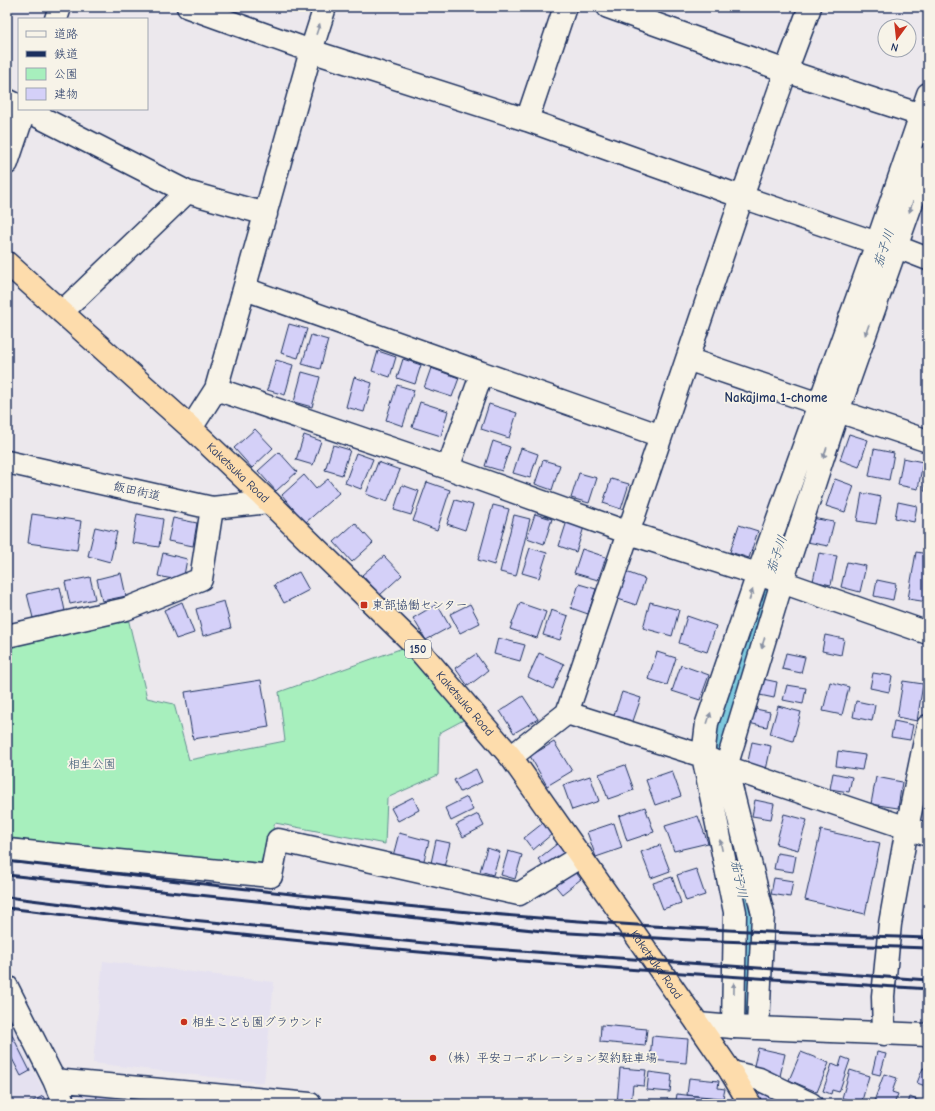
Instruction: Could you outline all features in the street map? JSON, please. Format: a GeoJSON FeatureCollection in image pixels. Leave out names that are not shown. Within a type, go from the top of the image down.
{"type":"FeatureCollection","features":[{"type":"Feature","properties":{"kind":"highway","name":"Kaketsuka Road"},"geometry":{"type":"LineString","coordinates":[[7,263],[190,428],[269,502],[412,642],[511,757],[698,1024],[731,1072],[750,1104]]}},
{"type":"Feature","properties":{"kind":"street"},"geometry":{"type":"LineString","coordinates":[[56,18],[60,7]]}},
{"type":"Feature","properties":{"kind":"street"},"geometry":{"type":"LineString","coordinates":[[188,7],[311,51],[527,120],[742,197],[928,259]]}},
{"type":"Feature","properties":{"kind":"street"},"geometry":{"type":"LineString","coordinates":[[190,428],[216,389],[311,51],[326,7]]}},
{"type":"Feature","properties":{"kind":"street"},"geometry":{"type":"LineString","coordinates":[[527,120],[565,7]]}},
{"type":"Feature","properties":{"kind":"street"},"geometry":{"type":"LineString","coordinates":[[608,7],[786,71],[921,115]]}},
{"type":"Feature","properties":{"kind":"street"},"geometry":{"type":"LineString","coordinates":[[511,757],[567,713],[742,197],[810,7]]}},
{"type":"Feature","properties":{"kind":"street"},"geometry":{"type":"LineString","coordinates":[[733,1027],[735,912],[703,756],[707,723],[758,574],[829,408],[887,245],[921,115],[928,94]]}},
{"type":"Feature","properties":{"kind":"street"},"geometry":{"type":"LineString","coordinates":[[7,163],[19,110]]}},
{"type":"Feature","properties":{"kind":"street"},"geometry":{"type":"LineString","coordinates":[[26,110],[187,192],[266,214]]}},
{"type":"Feature","properties":{"kind":"street"},"geometry":{"type":"LineString","coordinates":[[887,245],[928,157]]}},
{"type":"Feature","properties":{"kind":"street"},"geometry":{"type":"LineString","coordinates":[[62,312],[187,192]]}},
{"type":"Feature","properties":{"kind":"street"},"geometry":{"type":"LineString","coordinates":[[245,290],[661,436]]}},
{"type":"Feature","properties":{"kind":"street"},"geometry":{"type":"LineString","coordinates":[[688,359],[928,441]]}},
{"type":"Feature","properties":{"kind":"street"},"geometry":{"type":"LineString","coordinates":[[448,468],[482,373]]}},
{"type":"Feature","properties":{"kind":"street"},"geometry":{"type":"LineString","coordinates":[[216,389],[448,468],[628,533],[758,574],[928,633]]}},
{"type":"Feature","properties":{"kind":"street"},"geometry":{"type":"LineString","coordinates":[[758,1027],[763,914],[726,767],[782,582],[829,408]]}},
{"type":"Feature","properties":{"kind":"street","name":"飯田街道"},"geometry":{"type":"LineString","coordinates":[[7,462],[212,508],[269,502]]}},
{"type":"Feature","properties":{"kind":"street"},"geometry":{"type":"LineString","coordinates":[[7,636],[126,609],[201,579],[212,508]]}},
{"type":"Feature","properties":{"kind":"street"},"geometry":{"type":"LineString","coordinates":[[567,713],[703,756],[726,767],[928,836]]}},
{"type":"Feature","properties":{"kind":"street"},"geometry":{"type":"LineString","coordinates":[[884,1034],[883,996],[890,924],[928,726]]}},
{"type":"Feature","properties":{"kind":"street"},"geometry":{"type":"LineString","coordinates":[[7,850],[271,876],[278,840],[519,894],[581,856]]}},
{"type":"Feature","properties":{"kind":"street"},"geometry":{"type":"LineString","coordinates":[[7,987],[54,1080],[64,1104]]}},
{"type":"Feature","properties":{"kind":"street"},"geometry":{"type":"LineString","coordinates":[[698,1024],[733,1027],[928,1035]]}},
{"type":"Feature","properties":{"kind":"street"},"geometry":{"type":"LineString","coordinates":[[731,1072],[759,1079],[811,1104]]}},
{"type":"Feature","properties":{"kind":"street"},"geometry":{"type":"LineString","coordinates":[[54,1080],[310,1104]]}},
{"type":"Feature","properties":{"kind":"shaded area","name":"相生こども園グラウンド"},"geometry":{"type":"Polygon","coordinates":[[[103,961],[274,982],[264,1083],[93,1063],[103,961]]]}},
{"type":"Feature","properties":{"kind":"shaded area"},"geometry":{"type":"Polygon","coordinates":[[[7,1017],[50,1104],[7,1104],[7,1017]]]}},
{"type":"Feature","properties":{"kind":"shaded area"},"geometry":{"type":"Polygon","coordinates":[[[78,1089],[244,1104],[84,1104],[78,1089]]]}},
{"type":"Feature","properties":{"kind":"green space","name":"相生公園"},"geometry":{"type":"Polygon","coordinates":[[[128,618],[147,698],[174,704],[189,760],[285,741],[279,692],[414,644],[471,716],[439,733],[438,775],[387,798],[385,844],[275,823],[261,863],[76,849],[7,837],[7,644],[128,618]]]}},
{"type":"Feature","properties":{"kind":"building"},"geometry":{"type":"Polygon","coordinates":[[[289,324],[307,329],[298,358],[281,353],[289,324]]]}},
{"type":"Feature","properties":{"kind":"building"},"geometry":{"type":"Polygon","coordinates":[[[311,335],[328,340],[320,369],[302,364],[311,335]]]}},
{"type":"Feature","properties":{"kind":"building"},"geometry":{"type":"Polygon","coordinates":[[[378,351],[396,357],[390,377],[372,371],[378,351]]]}},
{"type":"Feature","properties":{"kind":"building"},"geometry":{"type":"Polygon","coordinates":[[[403,359],[421,365],[415,384],[397,378],[403,359]]]}},
{"type":"Feature","properties":{"kind":"building"},"geometry":{"type":"Polygon","coordinates":[[[276,360],[293,365],[285,395],[267,390],[276,360]]]}},
{"type":"Feature","properties":{"kind":"building"},"geometry":{"type":"Polygon","coordinates":[[[431,368],[459,378],[452,397],[424,388],[431,368]]]}},
{"type":"Feature","properties":{"kind":"building"},"geometry":{"type":"Polygon","coordinates":[[[302,372],[320,377],[312,407],[294,402],[302,372]]]}},
{"type":"Feature","properties":{"kind":"building"},"geometry":{"type":"Polygon","coordinates":[[[354,377],[372,383],[364,412],[346,407],[354,377]]]}},
{"type":"Feature","properties":{"kind":"building"},"geometry":{"type":"Polygon","coordinates":[[[397,385],[414,390],[403,426],[386,420],[397,385]]]}},
{"type":"Feature","properties":{"kind":"building"},"geometry":{"type":"Polygon","coordinates":[[[420,402],[448,411],[441,436],[412,427],[420,402]]]}},
{"type":"Feature","properties":{"kind":"building"},"geometry":{"type":"Polygon","coordinates":[[[489,404],[517,413],[509,438],[481,429],[489,404]]]}},
{"type":"Feature","properties":{"kind":"building"},"geometry":{"type":"Polygon","coordinates":[[[255,429],[273,448],[252,468],[234,448],[255,429]]]}},
{"type":"Feature","properties":{"kind":"building"},"geometry":{"type":"Polygon","coordinates":[[[849,434],[868,440],[859,467],[840,460],[849,434]]]}},
{"type":"Feature","properties":{"kind":"building"},"geometry":{"type":"Polygon","coordinates":[[[304,435],[321,441],[313,465],[296,460],[304,435]]]}},
{"type":"Feature","properties":{"kind":"building"},"geometry":{"type":"Polygon","coordinates":[[[493,441],[510,447],[502,471],[485,466],[493,441]]]}},
{"type":"Feature","properties":{"kind":"building"},"geometry":{"type":"Polygon","coordinates":[[[333,445],[350,450],[342,475],[325,470],[333,445]]]}},
{"type":"Feature","properties":{"kind":"building"},"geometry":{"type":"Polygon","coordinates":[[[521,448],[538,454],[530,478],[513,473],[521,448]]]}},
{"type":"Feature","properties":{"kind":"building"},"geometry":{"type":"Polygon","coordinates":[[[874,449],[894,453],[889,480],[869,476],[874,449]]]}},
{"type":"Feature","properties":{"kind":"building"},"geometry":{"type":"Polygon","coordinates":[[[279,452],[297,472],[276,491],[258,471],[279,452]]]}},
{"type":"Feature","properties":{"kind":"building"},"geometry":{"type":"Polygon","coordinates":[[[356,453],[373,459],[361,489],[345,483],[356,453]]]}},
{"type":"Feature","properties":{"kind":"building"},"geometry":{"type":"Polygon","coordinates":[[[903,458],[923,462],[918,489],[898,485],[903,458]]]}},
{"type":"Feature","properties":{"kind":"building"},"geometry":{"type":"Polygon","coordinates":[[[543,460],[560,465],[552,490],[535,484],[543,460]]]}},
{"type":"Feature","properties":{"kind":"building"},"geometry":{"type":"Polygon","coordinates":[[[378,462],[400,470],[387,502],[366,494],[378,462]]]}},
{"type":"Feature","properties":{"kind":"building"},"geometry":{"type":"Polygon","coordinates":[[[928,466],[928,491],[924,491],[928,466]]]}},
{"type":"Feature","properties":{"kind":"building"},"geometry":{"type":"Polygon","coordinates":[[[579,473],[597,478],[589,503],[571,498],[579,473]]]}},
{"type":"Feature","properties":{"kind":"building"},"geometry":{"type":"Polygon","coordinates":[[[304,475],[316,489],[328,479],[339,493],[305,523],[282,495],[304,475]]]}},
{"type":"Feature","properties":{"kind":"building"},"geometry":{"type":"Polygon","coordinates":[[[611,479],[629,484],[621,509],[603,503],[611,479]]]}},
{"type":"Feature","properties":{"kind":"building"},"geometry":{"type":"Polygon","coordinates":[[[835,479],[854,486],[845,512],[826,506],[835,479]]]}},
{"type":"Feature","properties":{"kind":"building"},"geometry":{"type":"Polygon","coordinates":[[[427,482],[450,490],[437,530],[413,521],[427,482]]]}},
{"type":"Feature","properties":{"kind":"building"},"geometry":{"type":"Polygon","coordinates":[[[402,485],[419,491],[411,515],[394,510],[402,485]]]}},
{"type":"Feature","properties":{"kind":"building"},"geometry":{"type":"Polygon","coordinates":[[[862,493],[881,497],[876,524],[857,521],[862,493]]]}},
{"type":"Feature","properties":{"kind":"building"},"geometry":{"type":"Polygon","coordinates":[[[455,500],[473,505],[465,530],[447,524],[455,500]]]}},
{"type":"Feature","properties":{"kind":"building"},"geometry":{"type":"Polygon","coordinates":[[[898,502],[917,506],[914,522],[895,518],[898,502]]]}},
{"type":"Feature","properties":{"kind":"building"},"geometry":{"type":"Polygon","coordinates":[[[493,505],[509,509],[494,565],[478,560],[493,505]]]}},
{"type":"Feature","properties":{"kind":"building"},"geometry":{"type":"Polygon","coordinates":[[[32,514],[81,521],[77,550],[28,543],[32,514]]]}},
{"type":"Feature","properties":{"kind":"building"},"geometry":{"type":"Polygon","coordinates":[[[137,514],[163,519],[159,547],[132,543],[137,514]]]}},
{"type":"Feature","properties":{"kind":"building"},"geometry":{"type":"Polygon","coordinates":[[[535,514],[552,519],[544,544],[527,538],[535,514]]]}},
{"type":"Feature","properties":{"kind":"building"},"geometry":{"type":"Polygon","coordinates":[[[514,515],[530,519],[516,576],[500,572],[514,515]]]}},
{"type":"Feature","properties":{"kind":"building"},"geometry":{"type":"Polygon","coordinates":[[[173,518],[197,523],[193,546],[168,541],[173,518]]]}},
{"type":"Feature","properties":{"kind":"building"},"geometry":{"type":"Polygon","coordinates":[[[812,518],[834,522],[828,546],[807,542],[812,518]]]}},
{"type":"Feature","properties":{"kind":"building"},"geometry":{"type":"Polygon","coordinates":[[[567,521],[584,527],[576,552],[559,546],[567,521]]]}},
{"type":"Feature","properties":{"kind":"building"},"geometry":{"type":"Polygon","coordinates":[[[355,523],[373,543],[352,562],[334,542],[355,523]]]}},
{"type":"Feature","properties":{"kind":"building"},"geometry":{"type":"Polygon","coordinates":[[[739,525],[758,531],[749,558],[730,552],[739,525]]]}},
{"type":"Feature","properties":{"kind":"building"},"geometry":{"type":"Polygon","coordinates":[[[95,527],[117,532],[110,562],[88,556],[95,527]]]}},
{"type":"Feature","properties":{"kind":"building"},"geometry":{"type":"Polygon","coordinates":[[[530,548],[547,553],[539,578],[522,573],[530,548]]]}},
{"type":"Feature","properties":{"kind":"building"},"geometry":{"type":"Polygon","coordinates":[[[582,549],[606,557],[598,580],[574,573],[582,549]]]}},
{"type":"Feature","properties":{"kind":"building"},"geometry":{"type":"Polygon","coordinates":[[[916,552],[928,554],[928,602],[908,599],[916,552]]]}},
{"type":"Feature","properties":{"kind":"building"},"geometry":{"type":"Polygon","coordinates":[[[163,553],[187,559],[183,581],[158,576],[163,553]]]}},
{"type":"Feature","properties":{"kind":"building"},"geometry":{"type":"Polygon","coordinates":[[[819,553],[837,556],[831,585],[813,581],[819,553]]]}},
{"type":"Feature","properties":{"kind":"building"},"geometry":{"type":"Polygon","coordinates":[[[384,556],[402,575],[380,595],[362,575],[384,556]]]}},
{"type":"Feature","properties":{"kind":"building"},"geometry":{"type":"Polygon","coordinates":[[[847,562],[866,566],[860,592],[841,587],[847,562]]]}},
{"type":"Feature","properties":{"kind":"building"},"geometry":{"type":"Polygon","coordinates":[[[299,572],[309,590],[284,603],[274,585],[299,572]]]}},
{"type":"Feature","properties":{"kind":"building"},"geometry":{"type":"Polygon","coordinates":[[[626,572],[645,579],[636,605],[618,599],[626,572]]]}},
{"type":"Feature","properties":{"kind":"building"},"geometry":{"type":"Polygon","coordinates":[[[121,573],[126,596],[102,601],[97,579],[121,573]]]}},
{"type":"Feature","properties":{"kind":"building"},"geometry":{"type":"Polygon","coordinates":[[[90,577],[95,599],[70,604],[65,582],[90,577]]]}},
{"type":"Feature","properties":{"kind":"building"},"geometry":{"type":"Polygon","coordinates":[[[877,580],[896,584],[893,600],[874,596],[877,580]]]}},
{"type":"Feature","properties":{"kind":"building"},"geometry":{"type":"Polygon","coordinates":[[[579,584],[596,589],[588,614],[571,608],[579,584]]]}},
{"type":"Feature","properties":{"kind":"building"},"geometry":{"type":"Polygon","coordinates":[[[60,587],[65,611],[33,618],[27,594],[60,587]]]}},
{"type":"Feature","properties":{"kind":"building"},"geometry":{"type":"Polygon","coordinates":[[[224,601],[231,628],[203,636],[196,609],[224,601]]]}},
{"type":"Feature","properties":{"kind":"building"},"geometry":{"type":"Polygon","coordinates":[[[182,602],[194,633],[176,639],[164,610],[182,602]]]}},
{"type":"Feature","properties":{"kind":"building"},"geometry":{"type":"Polygon","coordinates":[[[650,602],[679,610],[672,636],[643,628],[650,602]]]}},
{"type":"Feature","properties":{"kind":"building"},"geometry":{"type":"Polygon","coordinates":[[[520,603],[546,612],[537,638],[510,629],[520,603]]]}},
{"type":"Feature","properties":{"kind":"building"},"geometry":{"type":"Polygon","coordinates":[[[437,604],[450,627],[426,640],[413,618],[437,604]]]}},
{"type":"Feature","properties":{"kind":"building"},"geometry":{"type":"Polygon","coordinates":[[[470,604],[480,623],[460,633],[450,614],[470,604]]]}},
{"type":"Feature","properties":{"kind":"building"},"geometry":{"type":"Polygon","coordinates":[[[551,610],[568,616],[560,640],[543,635],[551,610]]]}},
{"type":"Feature","properties":{"kind":"building"},"geometry":{"type":"Polygon","coordinates":[[[687,616],[716,626],[707,652],[679,643],[687,616]]]}},
{"type":"Feature","properties":{"kind":"building"},"geometry":{"type":"Polygon","coordinates":[[[825,635],[844,639],[841,655],[822,651],[825,635]]]}},
{"type":"Feature","properties":{"kind":"building"},"geometry":{"type":"Polygon","coordinates":[[[498,638],[525,645],[520,661],[494,654],[498,638]]]}},
{"type":"Feature","properties":{"kind":"building"},"geometry":{"type":"Polygon","coordinates":[[[657,652],[676,658],[667,685],[648,679],[657,652]]]}},
{"type":"Feature","properties":{"kind":"building"},"geometry":{"type":"Polygon","coordinates":[[[539,653],[564,664],[553,689],[528,677],[539,653]]]}},
{"type":"Feature","properties":{"kind":"building"},"geometry":{"type":"Polygon","coordinates":[[[786,653],[805,657],[801,673],[782,669],[786,653]]]}},
{"type":"Feature","properties":{"kind":"building"},"geometry":{"type":"Polygon","coordinates":[[[476,654],[488,671],[468,686],[455,668],[476,654]]]}},
{"type":"Feature","properties":{"kind":"building"},"geometry":{"type":"Polygon","coordinates":[[[681,665],[709,675],[700,700],[672,691],[681,665]]]}},
{"type":"Feature","properties":{"kind":"building"},"geometry":{"type":"Polygon","coordinates":[[[873,673],[892,676],[889,692],[870,688],[873,673]]]}},
{"type":"Feature","properties":{"kind":"building"},"geometry":{"type":"Polygon","coordinates":[[[758,678],[777,682],[774,698],[755,694],[758,678]]]}},
{"type":"Feature","properties":{"kind":"building"},"geometry":{"type":"Polygon","coordinates":[[[261,680],[269,727],[193,739],[185,692],[261,680]]]}},
{"type":"Feature","properties":{"kind":"building"},"geometry":{"type":"Polygon","coordinates":[[[903,681],[923,684],[917,721],[897,717],[903,681]]]}},
{"type":"Feature","properties":{"kind":"building"},"geometry":{"type":"Polygon","coordinates":[[[830,682],[849,687],[842,715],[823,711],[830,682]]]}},
{"type":"Feature","properties":{"kind":"building"},"geometry":{"type":"Polygon","coordinates":[[[787,685],[806,688],[803,704],[783,700],[787,685]]]}},
{"type":"Feature","properties":{"kind":"building"},"geometry":{"type":"Polygon","coordinates":[[[622,692],[641,698],[632,724],[613,718],[622,692]]]}},
{"type":"Feature","properties":{"kind":"building"},"geometry":{"type":"Polygon","coordinates":[[[523,696],[538,719],[514,733],[500,711],[523,696]]]}},
{"type":"Feature","properties":{"kind":"building"},"geometry":{"type":"Polygon","coordinates":[[[856,701],[875,705],[872,721],[853,717],[856,701]]]}},
{"type":"Feature","properties":{"kind":"building"},"geometry":{"type":"Polygon","coordinates":[[[778,706],[801,712],[793,741],[770,734],[778,706]]]}},
{"type":"Feature","properties":{"kind":"building"},"geometry":{"type":"Polygon","coordinates":[[[751,708],[770,712],[767,727],[748,723],[751,708]]]}},
{"type":"Feature","properties":{"kind":"building"},"geometry":{"type":"Polygon","coordinates":[[[894,721],[913,725],[910,740],[891,737],[894,721]]]}},
{"type":"Feature","properties":{"kind":"building"},"geometry":{"type":"Polygon","coordinates":[[[554,742],[572,771],[547,786],[530,756],[554,742]]]}},
{"type":"Feature","properties":{"kind":"building"},"geometry":{"type":"Polygon","coordinates":[[[752,742],[771,746],[766,770],[747,766],[752,742]]]}},
{"type":"Feature","properties":{"kind":"building"},"geometry":{"type":"Polygon","coordinates":[[[838,751],[865,755],[862,770],[836,766],[838,751]]]}},
{"type":"Feature","properties":{"kind":"building"},"geometry":{"type":"Polygon","coordinates":[[[625,765],[634,790],[608,799],[599,774],[625,765]]]}},
{"type":"Feature","properties":{"kind":"building"},"geometry":{"type":"Polygon","coordinates":[[[476,769],[482,782],[460,792],[454,780],[476,769]]]}},
{"type":"Feature","properties":{"kind":"building"},"geometry":{"type":"Polygon","coordinates":[[[672,771],[681,796],[655,805],[646,780],[672,771]]]}},
{"type":"Feature","properties":{"kind":"building"},"geometry":{"type":"Polygon","coordinates":[[[833,773],[852,777],[849,792],[830,789],[833,773]]]}},
{"type":"Feature","properties":{"kind":"building"},"geometry":{"type":"Polygon","coordinates":[[[590,776],[599,801],[572,810],[563,785],[590,776]]]}},
{"type":"Feature","properties":{"kind":"building"},"geometry":{"type":"Polygon","coordinates":[[[876,777],[902,782],[898,808],[871,804],[876,777]]]}},
{"type":"Feature","properties":{"kind":"building"},"geometry":{"type":"Polygon","coordinates":[[[413,797],[419,810],[398,821],[391,808],[413,797]]]}},
{"type":"Feature","properties":{"kind":"building"},"geometry":{"type":"Polygon","coordinates":[[[467,797],[473,810],[451,821],[445,808],[467,797]]]}},
{"type":"Feature","properties":{"kind":"building"},"geometry":{"type":"Polygon","coordinates":[[[928,797],[928,815],[924,814],[928,797]]]}},
{"type":"Feature","properties":{"kind":"building"},"geometry":{"type":"Polygon","coordinates":[[[755,800],[774,804],[771,819],[752,816],[755,800]]]}},
{"type":"Feature","properties":{"kind":"building"},"geometry":{"type":"Polygon","coordinates":[[[645,807],[654,832],[627,841],[619,816],[645,807]]]}},
{"type":"Feature","properties":{"kind":"building"},"geometry":{"type":"Polygon","coordinates":[[[478,814],[484,826],[463,837],[456,825],[478,814]]]}},
{"type":"Feature","properties":{"kind":"building"},"geometry":{"type":"Polygon","coordinates":[[[784,814],[807,820],[798,850],[776,844],[784,814]]]}},
{"type":"Feature","properties":{"kind":"building"},"geometry":{"type":"Polygon","coordinates":[[[698,816],[708,843],[674,851],[665,826],[698,816]]]}},
{"type":"Feature","properties":{"kind":"building"},"geometry":{"type":"Polygon","coordinates":[[[543,823],[552,834],[533,850],[524,838],[543,823]]]}},
{"type":"Feature","properties":{"kind":"building"},"geometry":{"type":"Polygon","coordinates":[[[614,823],[622,848],[596,857],[587,832],[614,823]]]}},
{"type":"Feature","properties":{"kind":"building"},"geometry":{"type":"Polygon","coordinates":[[[821,830],[880,843],[865,914],[805,900],[821,830]]]}},
{"type":"Feature","properties":{"kind":"building"},"geometry":{"type":"Polygon","coordinates":[[[399,833],[429,841],[423,864],[393,856],[399,833]]]}},
{"type":"Feature","properties":{"kind":"building"},"geometry":{"type":"Polygon","coordinates":[[[436,840],[450,843],[444,867],[431,863],[436,840]]]}},
{"type":"Feature","properties":{"kind":"building"},"geometry":{"type":"Polygon","coordinates":[[[557,844],[566,855],[547,870],[538,859],[557,844]]]}},
{"type":"Feature","properties":{"kind":"building"},"geometry":{"type":"Polygon","coordinates":[[[660,845],[670,871],[651,878],[641,852],[660,845]]]}},
{"type":"Feature","properties":{"kind":"building"},"geometry":{"type":"Polygon","coordinates":[[[487,848],[500,852],[493,875],[480,871],[487,848]]]}},
{"type":"Feature","properties":{"kind":"building"},"geometry":{"type":"Polygon","coordinates":[[[508,851],[522,855],[515,879],[501,875],[508,851]]]}},
{"type":"Feature","properties":{"kind":"building"},"geometry":{"type":"Polygon","coordinates":[[[777,853],[796,856],[793,872],[774,869],[777,853]]]}},
{"type":"Feature","properties":{"kind":"building"},"geometry":{"type":"Polygon","coordinates":[[[572,868],[581,879],[562,894],[553,883],[572,868]]]}},
{"type":"Feature","properties":{"kind":"building"},"geometry":{"type":"Polygon","coordinates":[[[696,869],[705,895],[686,901],[677,875],[696,869]]]}},
{"type":"Feature","properties":{"kind":"building"},"geometry":{"type":"Polygon","coordinates":[[[672,877],[681,903],[663,909],[653,883],[672,877]]]}},
{"type":"Feature","properties":{"kind":"building"},"geometry":{"type":"Polygon","coordinates":[[[774,878],[793,881],[790,897],[771,894],[774,878]]]}},
{"type":"Feature","properties":{"kind":"building"},"geometry":{"type":"Polygon","coordinates":[[[7,1025],[30,1071],[21,1076],[7,1049],[7,1025]]]}},
{"type":"Feature","properties":{"kind":"building"},"geometry":{"type":"Polygon","coordinates":[[[601,1025],[647,1029],[645,1046],[600,1042],[601,1025]]]}},
{"type":"Feature","properties":{"kind":"building"},"geometry":{"type":"Polygon","coordinates":[[[652,1036],[688,1039],[686,1063],[650,1060],[652,1036]]]}},
{"type":"Feature","properties":{"kind":"building"},"geometry":{"type":"Polygon","coordinates":[[[758,1048],[785,1054],[780,1076],[753,1070],[758,1048]]]}},
{"type":"Feature","properties":{"kind":"building"},"geometry":{"type":"Polygon","coordinates":[[[801,1052],[829,1063],[817,1092],[789,1080],[801,1052]]]}},
{"type":"Feature","properties":{"kind":"building"},"geometry":{"type":"Polygon","coordinates":[[[877,1052],[886,1054],[880,1075],[872,1073],[877,1052]]]}},
{"type":"Feature","properties":{"kind":"building"},"geometry":{"type":"Polygon","coordinates":[[[842,1057],[850,1060],[839,1092],[832,1090],[831,1094],[823,1091],[832,1064],[839,1067],[842,1057]]]}},
{"type":"Feature","properties":{"kind":"building"},"geometry":{"type":"Polygon","coordinates":[[[620,1068],[646,1070],[644,1086],[633,1085],[631,1104],[617,1104],[620,1068]]]}},
{"type":"Feature","properties":{"kind":"building"},"geometry":{"type":"Polygon","coordinates":[[[923,1068],[928,1069],[928,1087],[917,1083],[923,1068]]]}},
{"type":"Feature","properties":{"kind":"building"},"geometry":{"type":"Polygon","coordinates":[[[850,1070],[869,1076],[861,1104],[851,1104],[852,1101],[842,1098],[850,1070]]]}},
{"type":"Feature","properties":{"kind":"building"},"geometry":{"type":"Polygon","coordinates":[[[649,1072],[672,1075],[670,1092],[647,1090],[649,1072]]]}},
{"type":"Feature","properties":{"kind":"building"},"geometry":{"type":"Polygon","coordinates":[[[884,1074],[897,1078],[892,1092],[898,1094],[894,1104],[873,1104],[884,1074]]]}},
{"type":"Feature","properties":{"kind":"building"},"geometry":{"type":"Polygon","coordinates":[[[689,1078],[719,1081],[718,1088],[725,1089],[723,1098],[687,1095],[689,1078]]]}},
{"type":"Feature","properties":{"kind":"building"},"geometry":{"type":"Polygon","coordinates":[[[764,1090],[780,1098],[784,1104],[764,1104],[757,1095],[764,1090]]]}},
{"type":"Feature","properties":{"kind":"building"},"geometry":{"type":"Polygon","coordinates":[[[677,1094],[711,1098],[710,1104],[666,1104],[667,1099],[676,1100],[677,1094]]]}},
{"type":"Feature","properties":{"kind":"building"},"geometry":{"type":"Polygon","coordinates":[[[97,1095],[159,1100],[158,1104],[96,1104],[97,1095]]]}},
{"type":"Feature","properties":{"kind":"building"},"geometry":{"type":"Polygon","coordinates":[[[43,1096],[47,1104],[27,1104],[43,1096]]]}},
{"type":"Feature","properties":{"kind":"building"},"geometry":{"type":"Polygon","coordinates":[[[910,1097],[919,1101],[918,1104],[908,1104],[910,1097]]]}},
{"type":"Feature","properties":{"kind":"waterway","name":"茄子川"},"geometry":{"type":"LineString","coordinates":[[746,1005],[749,985],[747,916],[719,775],[718,745],[765,586],[778,549]]}},
{"type":"Feature","properties":{"kind":"railway"},"geometry":{"type":"LineString","coordinates":[[7,861],[279,893],[599,923],[787,933],[928,938]]}},
{"type":"Feature","properties":{"kind":"railway"},"geometry":{"type":"LineString","coordinates":[[7,875],[552,932],[691,940],[928,948]]}},
{"type":"Feature","properties":{"kind":"railway"},"geometry":{"type":"LineString","coordinates":[[7,897],[192,920],[465,947],[928,980]]}},
{"type":"Feature","properties":{"kind":"railway"},"geometry":{"type":"LineString","coordinates":[[7,908],[178,928],[407,951],[638,970],[928,989]]}},
{"type":"Feature","properties":{"kind":"place","name":"東部協働センター"},"geometry":{"type":"Point","coordinates":[364,605]}},
{"type":"Feature","properties":{"kind":"place","name":"相生こども園グラウンド"},"geometry":{"type":"Point","coordinates":[184,1022]}},
{"type":"Feature","properties":{"kind":"place","name":"（株）平安コーポレーション契約駐車場"},"geometry":{"type":"Point","coordinates":[433,1058]}},
{"type":"Feature","properties":{"kind":"district","name":"Nakajima 1-chome"},"geometry":{"type":"Point","coordinates":[776,397]}}]}
